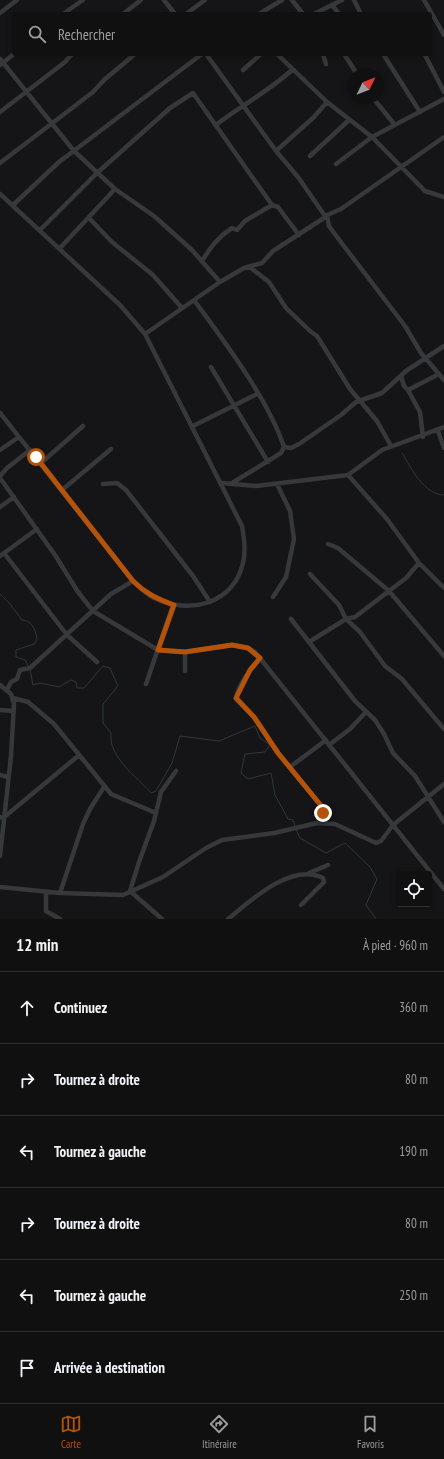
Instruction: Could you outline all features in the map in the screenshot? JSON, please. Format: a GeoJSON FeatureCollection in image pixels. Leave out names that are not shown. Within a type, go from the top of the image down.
{"type":"FeatureCollection","features":[{"type":"Feature","properties":{"kind":"street"},"geometry":{"type":"LineString","coordinates":[[0,13],[17,0]]}},
{"type":"Feature","properties":{"kind":"street"},"geometry":{"type":"LineString","coordinates":[[66,12],[83,0]]}},
{"type":"Feature","properties":{"kind":"street"},"geometry":{"type":"LineString","coordinates":[[126,12],[141,0]]}},
{"type":"Feature","properties":{"kind":"street"},"geometry":{"type":"LineString","coordinates":[[164,0],[173,12]]}},
{"type":"Feature","properties":{"kind":"street"},"geometry":{"type":"LineString","coordinates":[[189,12],[205,0]]}},
{"type":"Feature","properties":{"kind":"street"},"geometry":{"type":"LineString","coordinates":[[262,12],[282,0]]}},
{"type":"Feature","properties":{"kind":"street"},"geometry":{"type":"LineString","coordinates":[[292,0],[301,12]]}},
{"type":"Feature","properties":{"kind":"street"},"geometry":{"type":"LineString","coordinates":[[318,12],[342,0]]}},
{"type":"Feature","properties":{"kind":"street"},"geometry":{"type":"LineString","coordinates":[[354,0],[361,12]]}},
{"type":"Feature","properties":{"kind":"street"},"geometry":{"type":"LineString","coordinates":[[424,0],[431,12]]}},
{"type":"Feature","properties":{"kind":"street"},"geometry":{"type":"LineString","coordinates":[[332,5],[337,12]]}},
{"type":"Feature","properties":{"kind":"street"},"geometry":{"type":"LineString","coordinates":[[432,14],[444,35]]}},
{"type":"Feature","properties":{"kind":"street"},"geometry":{"type":"LineString","coordinates":[[12,55],[1,63],[27,92],[74,151],[115,189],[154,216],[202,261],[220,282]]}},
{"type":"Feature","properties":{"kind":"street"},"geometry":{"type":"LineString","coordinates":[[0,112],[65,62],[70,56]]}},
{"type":"Feature","properties":{"kind":"street"},"geometry":{"type":"LineString","coordinates":[[0,163],[93,92],[104,80],[133,56]]}},
{"type":"Feature","properties":{"kind":"street"},"geometry":{"type":"LineString","coordinates":[[13,205],[74,151],[199,56]]}},
{"type":"Feature","properties":{"kind":"street"},"geometry":{"type":"LineString","coordinates":[[207,56],[276,152],[298,177],[323,214],[328,216]]}},
{"type":"Feature","properties":{"kind":"street"},"geometry":{"type":"LineString","coordinates":[[243,70],[259,56]]}},
{"type":"Feature","properties":{"kind":"street"},"geometry":{"type":"LineString","coordinates":[[278,56],[327,102],[372,137],[425,191],[444,197]]}},
{"type":"Feature","properties":{"kind":"street"},"geometry":{"type":"LineString","coordinates":[[324,56],[326,64]]}},
{"type":"Feature","properties":{"kind":"street"},"geometry":{"type":"LineString","coordinates":[[345,56],[353,68]]}},
{"type":"Feature","properties":{"kind":"street"},"geometry":{"type":"LineString","coordinates":[[383,56],[420,112]]}},
{"type":"Feature","properties":{"kind":"street"},"geometry":{"type":"LineString","coordinates":[[426,56],[444,92]]}},
{"type":"Feature","properties":{"kind":"street"},"geometry":{"type":"LineString","coordinates":[[216,124],[243,104],[264,94],[292,70]]}},
{"type":"Feature","properties":{"kind":"street"},"geometry":{"type":"LineString","coordinates":[[40,230],[97,173],[170,108],[194,93],[236,156],[272,205],[278,207],[299,235]]}},
{"type":"Feature","properties":{"kind":"street"},"geometry":{"type":"LineString","coordinates":[[336,164],[372,137],[444,99]]}},
{"type":"Feature","properties":{"kind":"street"},"geometry":{"type":"LineString","coordinates":[[276,152],[314,117],[327,102]]}},
{"type":"Feature","properties":{"kind":"street"},"geometry":{"type":"LineString","coordinates":[[378,104],[395,126]]}},
{"type":"Feature","properties":{"kind":"street"},"geometry":{"type":"LineString","coordinates":[[310,156],[349,120]]}},
{"type":"Feature","properties":{"kind":"street"},"geometry":{"type":"LineString","coordinates":[[145,334],[220,282],[244,268],[262,262],[273,251],[401,168],[444,137]]}},
{"type":"Feature","properties":{"kind":"street"},"geometry":{"type":"LineString","coordinates":[[60,248],[115,189]]}},
{"type":"Feature","properties":{"kind":"street"},"geometry":{"type":"LineString","coordinates":[[0,194],[120,305],[145,334],[222,483],[242,526],[244,553],[240,572],[236,581],[225,593],[210,602],[190,607],[174,605],[149,595],[133,581],[0,413]]}},
{"type":"Feature","properties":{"kind":"street"},"geometry":{"type":"LineString","coordinates":[[202,261],[212,245],[225,232],[232,228],[238,230],[245,221],[272,205]]}},
{"type":"Feature","properties":{"kind":"street"},"geometry":{"type":"LineString","coordinates":[[328,216],[329,226],[405,326],[426,359],[444,380]]}},
{"type":"Feature","properties":{"kind":"street"},"geometry":{"type":"LineString","coordinates":[[89,218],[112,242],[153,275],[182,308]]}},
{"type":"Feature","properties":{"kind":"street"},"geometry":{"type":"LineString","coordinates":[[244,268],[251,268],[269,282],[286,308],[310,331],[318,336],[350,389],[380,426],[391,446]]}},
{"type":"Feature","properties":{"kind":"street"},"geometry":{"type":"LineString","coordinates":[[194,300],[257,394],[277,429],[284,447],[281,453],[232,483]]}},
{"type":"Feature","properties":{"kind":"street"},"geometry":{"type":"LineString","coordinates":[[284,447],[291,448],[298,444],[341,415],[360,400],[382,393],[401,376],[444,346]]}},
{"type":"Feature","properties":{"kind":"street"},"geometry":{"type":"LineString","coordinates":[[211,368],[268,462]]}},
{"type":"Feature","properties":{"kind":"street"},"geometry":{"type":"LineString","coordinates":[[408,390],[439,374]]}},
{"type":"Feature","properties":{"kind":"street"},"geometry":{"type":"LineString","coordinates":[[401,376],[404,386],[408,390],[420,412],[423,437]]}},
{"type":"Feature","properties":{"kind":"street"},"geometry":{"type":"LineString","coordinates":[[193,426],[257,394]]}},
{"type":"Feature","properties":{"kind":"street"},"geometry":{"type":"LineString","coordinates":[[41,463],[83,426]]}},
{"type":"Feature","properties":{"kind":"street"},"geometry":{"type":"LineString","coordinates":[[222,483],[256,486],[348,475],[372,456],[391,446],[423,437],[444,427]]}},
{"type":"Feature","properties":{"kind":"street"},"geometry":{"type":"LineString","coordinates":[[438,431],[444,448]]}},
{"type":"Feature","properties":{"kind":"street"},"geometry":{"type":"LineString","coordinates":[[0,450],[19,437]]}},
{"type":"Feature","properties":{"kind":"street"},"geometry":{"type":"LineString","coordinates":[[62,490],[111,449]]}},
{"type":"Feature","properties":{"kind":"street"},"geometry":{"type":"LineString","coordinates":[[30,450],[7,468],[0,477],[37,529],[78,592],[93,611],[158,650],[185,652],[232,645],[242,646],[255,652],[292,701],[326,740],[444,889]]}},
{"type":"Feature","properties":{"kind":"street"},"geometry":{"type":"LineString","coordinates":[[348,475],[387,519],[419,563],[444,588]]}},
{"type":"Feature","properties":{"kind":"street"},"geometry":{"type":"LineString","coordinates":[[103,484],[117,483],[126,490],[184,564],[210,602]]}},
{"type":"Feature","properties":{"kind":"street"},"geometry":{"type":"LineString","coordinates":[[273,597],[286,577],[294,538],[290,511],[277,484]]}},
{"type":"Feature","properties":{"kind":"street"},"geometry":{"type":"LineString","coordinates":[[0,507],[14,497]]}},
{"type":"Feature","properties":{"kind":"street"},"geometry":{"type":"LineString","coordinates":[[37,529],[2,554],[67,635],[97,662]]}},
{"type":"Feature","properties":{"kind":"street"},"geometry":{"type":"LineString","coordinates":[[328,544],[338,548],[389,591],[444,656]]}},
{"type":"Feature","properties":{"kind":"street"},"geometry":{"type":"LineString","coordinates":[[309,642],[346,619],[354,617],[406,578],[419,563]]}},
{"type":"Feature","properties":{"kind":"street"},"geometry":{"type":"LineString","coordinates":[[310,574],[339,605],[346,619],[360,632],[385,666],[402,679],[444,729]]}},
{"type":"Feature","properties":{"kind":"street"},"geometry":{"type":"LineString","coordinates":[[7,690],[10,682],[17,679],[20,670],[30,668],[111,594],[133,581]]}},
{"type":"Feature","properties":{"kind":"street"},"geometry":{"type":"LineString","coordinates":[[146,684],[174,605]]}},
{"type":"Feature","properties":{"kind":"street"},"geometry":{"type":"LineString","coordinates":[[291,619],[379,726],[393,753],[415,776],[444,822]]}},
{"type":"Feature","properties":{"kind":"street"},"geometry":{"type":"LineString","coordinates":[[185,652],[185,670]]}},
{"type":"Feature","properties":{"kind":"street"},"geometry":{"type":"LineString","coordinates":[[260,658],[250,670],[236,698],[254,717],[271,744],[323,808],[321,818],[317,823]]}},
{"type":"Feature","properties":{"kind":"street"},"geometry":{"type":"LineString","coordinates":[[0,685],[7,690],[13,698],[8,777],[2,818],[0,856]]}},
{"type":"Feature","properties":{"kind":"street"},"geometry":{"type":"LineString","coordinates":[[13,698],[28,702],[54,724],[78,756],[111,794],[156,813]]}},
{"type":"Feature","properties":{"kind":"street"},"geometry":{"type":"LineString","coordinates":[[0,710],[13,711]]}},
{"type":"Feature","properties":{"kind":"street"},"geometry":{"type":"LineString","coordinates":[[329,745],[350,729],[366,712]]}},
{"type":"Feature","properties":{"kind":"street"},"geometry":{"type":"LineString","coordinates":[[290,767],[326,740]]}},
{"type":"Feature","properties":{"kind":"street"},"geometry":{"type":"LineString","coordinates":[[2,818],[78,756]]}},
{"type":"Feature","properties":{"kind":"street"},"geometry":{"type":"LineString","coordinates":[[130,892],[156,813],[161,792],[176,771]]}},
{"type":"Feature","properties":{"kind":"street"},"geometry":{"type":"LineString","coordinates":[[0,775],[8,777]]}},
{"type":"Feature","properties":{"kind":"street"},"geometry":{"type":"LineString","coordinates":[[0,887],[60,893],[113,896],[123,895],[163,877],[206,848],[222,840],[274,833],[317,823],[335,824],[376,843],[381,841],[393,825],[444,784]]}},
{"type":"Feature","properties":{"kind":"street"},"geometry":{"type":"LineString","coordinates":[[60,893],[83,824],[90,809],[104,787]]}},
{"type":"Feature","properties":{"kind":"street"},"geometry":{"type":"LineString","coordinates":[[228,919],[268,889],[292,876],[309,874],[328,865]]}},
{"type":"Feature","properties":{"kind":"street"},"geometry":{"type":"LineString","coordinates":[[301,905],[324,882],[323,878],[309,874]]}},
{"type":"Feature","properties":{"kind":"street"},"geometry":{"type":"LineString","coordinates":[[46,892],[46,911],[60,919]]}},
{"type":"Feature","properties":{"kind":"street"},"geometry":{"type":"LineString","coordinates":[[130,892],[162,919]]}},
{"type":"Feature","properties":{"kind":"waterway"},"geometry":{"type":"LineString","coordinates":[[402,453],[424,486],[430,491],[444,495]]}},
{"type":"Feature","properties":{"kind":"waterway"},"geometry":{"type":"LineString","coordinates":[[0,594],[22,620],[29,622],[35,630],[37,640],[34,644],[16,650],[16,657],[25,660],[29,667]]}},
{"type":"Feature","properties":{"kind":"waterway"},"geometry":{"type":"LineString","coordinates":[[30,670],[33,685],[40,683],[59,687],[71,680],[76,682],[77,688],[84,688],[103,666],[110,668],[118,686],[103,704],[103,723],[111,733],[111,742],[119,758],[131,773],[151,793],[156,791],[172,763],[180,736],[219,741],[255,726],[260,738],[270,745],[265,752],[245,754],[241,773],[248,779],[271,773],[275,795],[288,819],[293,820],[295,826]]}},
{"type":"Feature","properties":{"kind":"waterway"},"geometry":{"type":"LineString","coordinates":[[296,829],[300,838],[326,853],[345,843],[370,867],[377,879],[366,905],[376,919]]}},
{"type":"Feature","properties":{"kind":"route"},"geometry":{"type":"LineString","coordinates":[[36,457],[133,581],[144,592],[154,598],[174,605],[158,650],[185,652],[232,645],[248,648],[255,652],[260,658],[250,670],[236,694],[236,698],[238,702],[254,717],[267,735],[271,744],[321,805],[323,808],[323,813]]}}]}
